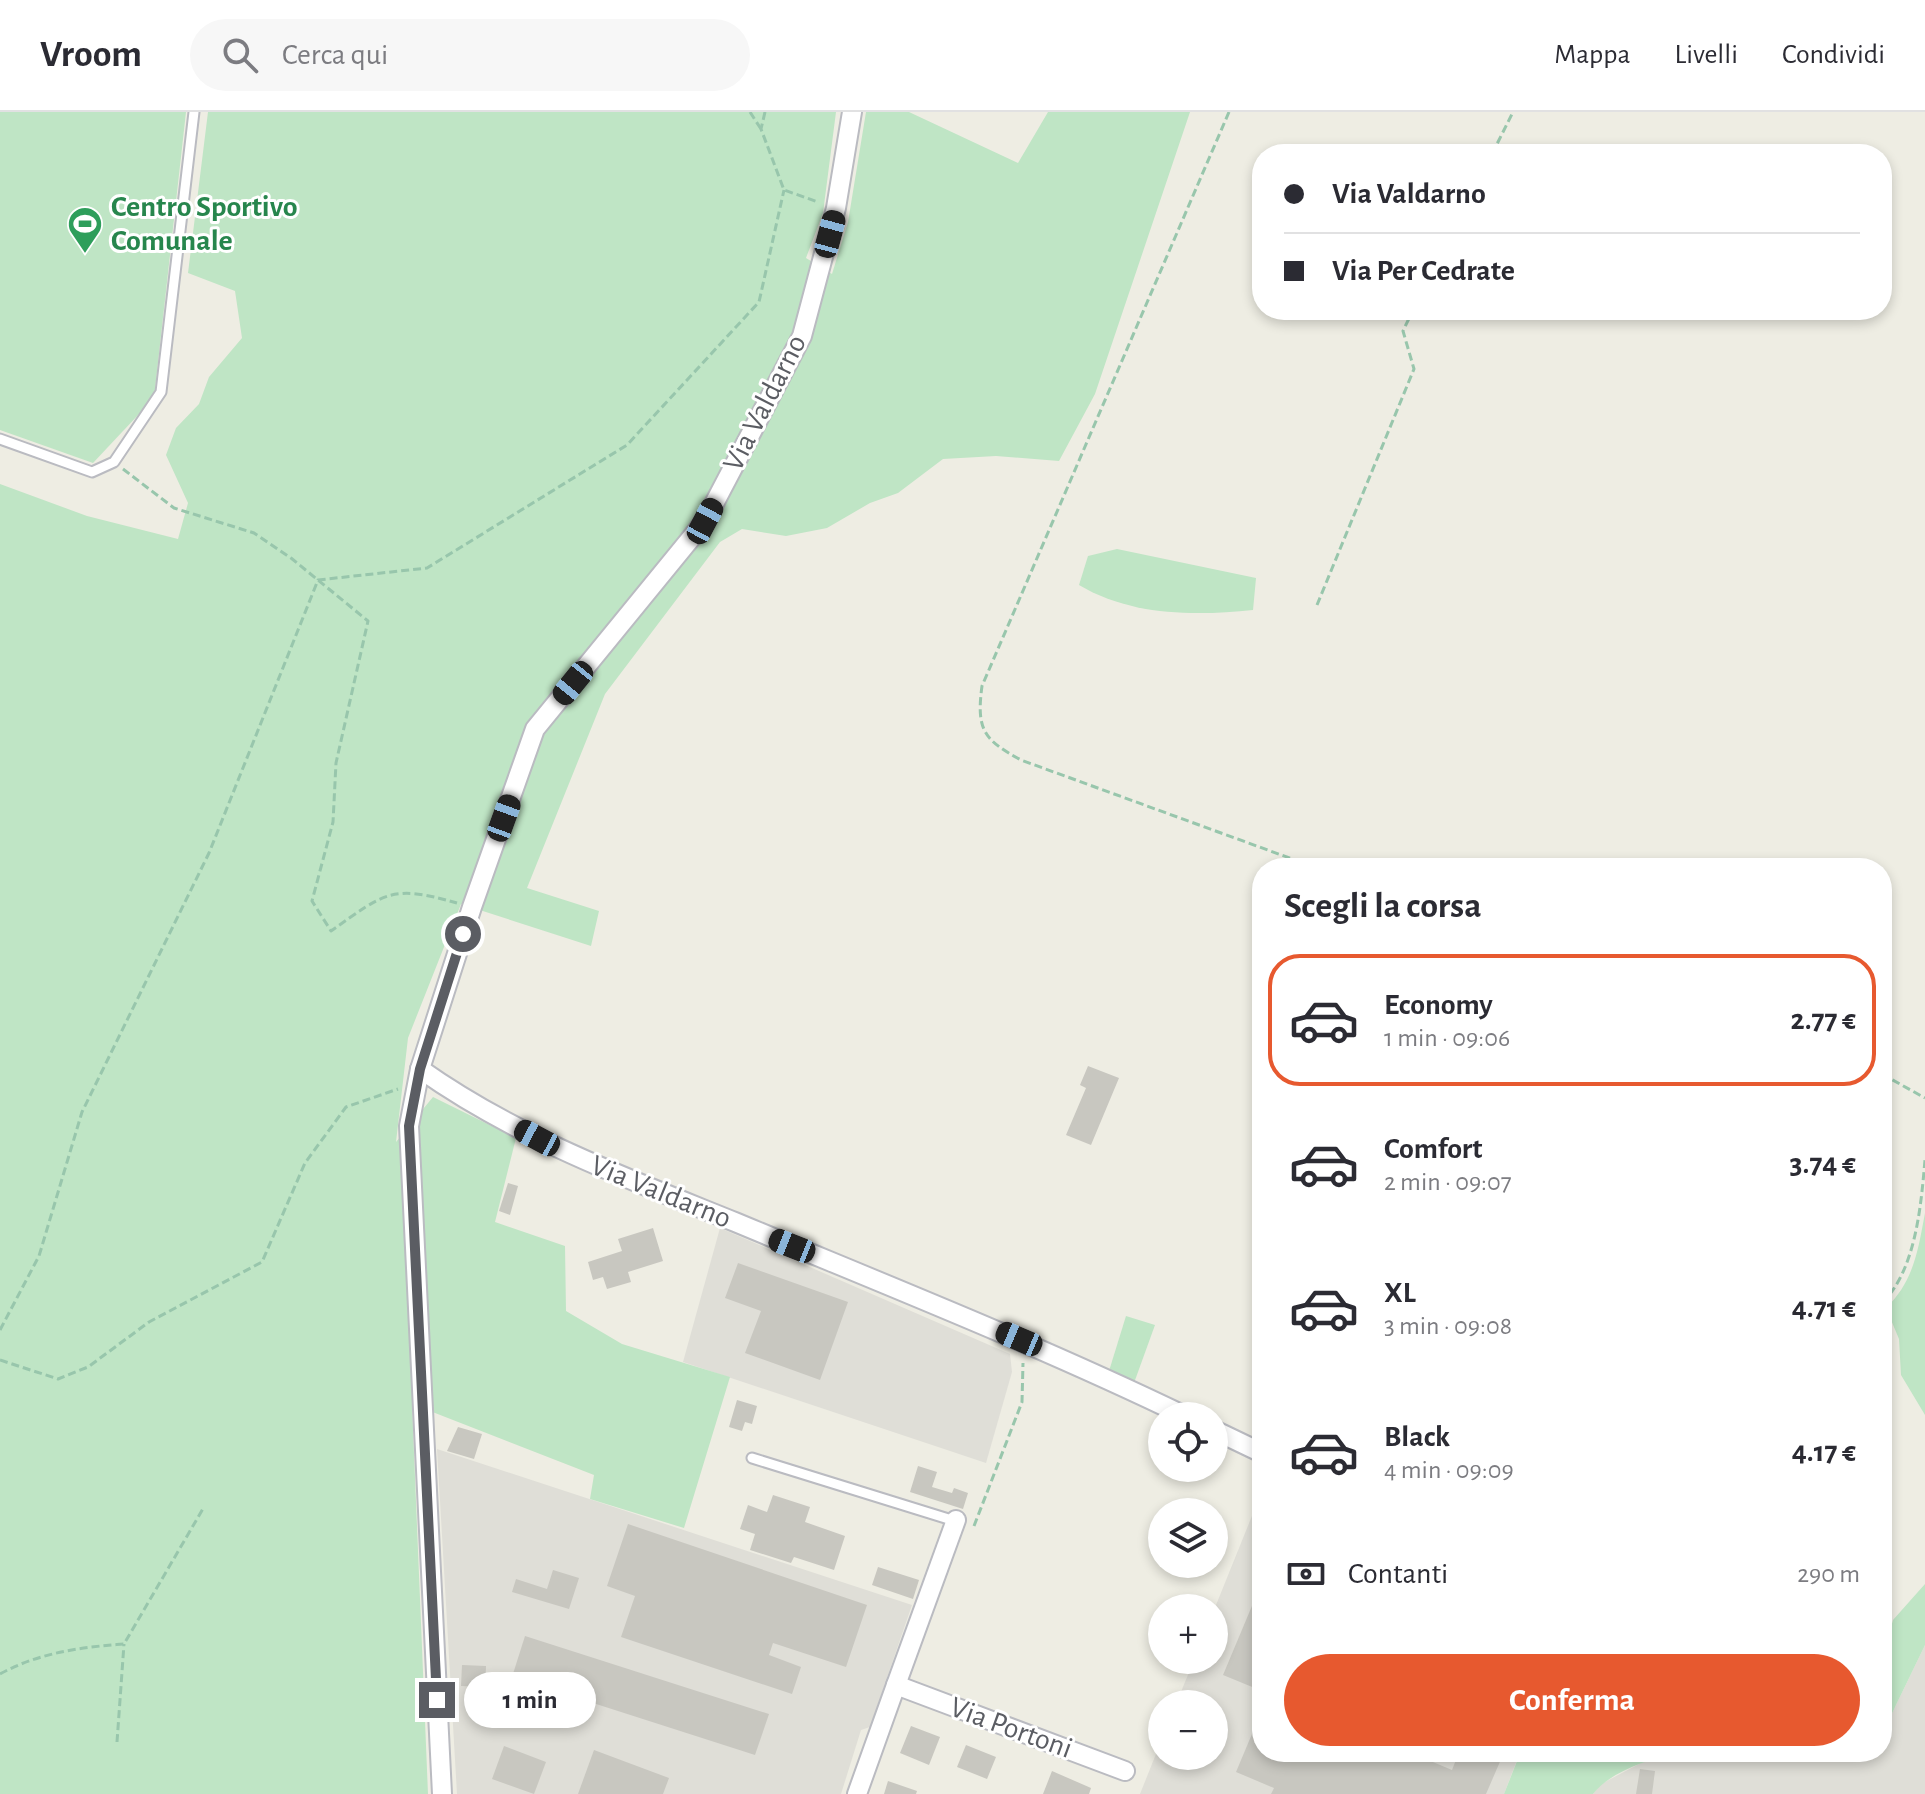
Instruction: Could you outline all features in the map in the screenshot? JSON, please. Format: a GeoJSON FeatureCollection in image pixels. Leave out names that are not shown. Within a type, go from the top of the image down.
{"type":"FeatureCollection","features":[{"type":"Feature","properties":{"kind":"street","name":"Via Valdarno"},"geometry":{"type":"LineString","coordinates":[[852,112],[836,208],[802,336],[705,521],[535,729],[472,907],[418,1076],[561,1151],[1019,1339],[1155,1402]]}},
{"type":"Feature","properties":{"kind":"street"},"geometry":{"type":"LineString","coordinates":[[418,1076],[409,1126],[442,1794]]}},
{"type":"Feature","properties":{"kind":"street"},"geometry":{"type":"LineString","coordinates":[[1228,1437],[1252,1448]]}},
{"type":"Feature","properties":{"kind":"street"},"geometry":{"type":"LineString","coordinates":[[857,1794],[896,1685],[961,1524]]}},
{"type":"Feature","properties":{"kind":"street","name":"Via Portoni"},"geometry":{"type":"LineString","coordinates":[[896,1685],[1125,1771]]}},
{"type":"Feature","properties":{"kind":"lane"},"geometry":{"type":"LineString","coordinates":[[0,439],[92,472],[114,462],[161,392],[194,112]]}},
{"type":"Feature","properties":{"kind":"lane"},"geometry":{"type":"LineString","coordinates":[[752,1458],[961,1524]]}},
{"type":"Feature","properties":{"kind":"path"},"geometry":{"type":"LineString","coordinates":[[318,580],[427,568],[627,445],[759,302],[784,190],[761,129],[750,112]]}},
{"type":"Feature","properties":{"kind":"path"},"geometry":{"type":"LineString","coordinates":[[761,129],[765,112]]}},
{"type":"Feature","properties":{"kind":"path"},"geometry":{"type":"LineString","coordinates":[[1229,112],[982,686],[979,713],[992,744],[1021,760],[1290,858]]}},
{"type":"Feature","properties":{"kind":"path"},"geometry":{"type":"LineString","coordinates":[[1497,144],[1513,112]]}},
{"type":"Feature","properties":{"kind":"path"},"geometry":{"type":"LineString","coordinates":[[784,190],[836,208]]}},
{"type":"Feature","properties":{"kind":"path"},"geometry":{"type":"LineString","coordinates":[[1317,605],[1414,369],[1403,331],[1408,320]]}},
{"type":"Feature","properties":{"kind":"path"},"geometry":{"type":"LineString","coordinates":[[114,462],[174,508],[254,533],[368,621],[336,763],[333,822],[312,901],[331,931],[381,895],[415,891],[472,907]]}},
{"type":"Feature","properties":{"kind":"path"},"geometry":{"type":"LineString","coordinates":[[0,1330],[39,1256],[82,1112],[209,853],[318,580]]}},
{"type":"Feature","properties":{"kind":"path"},"geometry":{"type":"LineString","coordinates":[[0,1360],[58,1379],[88,1367],[149,1322],[262,1262],[305,1163],[346,1107],[418,1076]]}},
{"type":"Feature","properties":{"kind":"path"},"geometry":{"type":"LineString","coordinates":[[1892,1080],[1925,1098]]}},
{"type":"Feature","properties":{"kind":"path"},"geometry":{"type":"LineString","coordinates":[[1892,1294],[1904,1270],[1921,1200],[1925,1160]]}},
{"type":"Feature","properties":{"kind":"path"},"geometry":{"type":"LineString","coordinates":[[961,1524],[1022,1402],[1025,1372],[1019,1339]]}},
{"type":"Feature","properties":{"kind":"path"},"geometry":{"type":"LineString","coordinates":[[117,1742],[124,1644],[204,1507]]}},
{"type":"Feature","properties":{"kind":"path"},"geometry":{"type":"LineString","coordinates":[[0,1674],[23,1661],[87,1646],[124,1644]]}},
{"type":"Feature","properties":{"kind":"shaded area"},"geometry":{"type":"Polygon","coordinates":[[[720,1228],[1010,1354],[1012,1372],[986,1463],[683,1362],[720,1228]]]}},
{"type":"Feature","properties":{"kind":"shaded area"},"geometry":{"type":"Polygon","coordinates":[[[437,1449],[912,1605],[870,1727],[861,1730],[841,1794],[457,1794],[437,1449]]]}},
{"type":"Feature","properties":{"kind":"shaded area"},"geometry":{"type":"Polygon","coordinates":[[[1252,1516],[1252,1762],[1516,1762],[1504,1794],[1140,1794],[1150,1770],[1228,1770],[1228,1690],[1182,1690],[1188,1674],[1228,1674],[1228,1594],[1220,1594],[1252,1516]]]}},
{"type":"Feature","properties":{"kind":"shaded area"},"geometry":{"type":"Polygon","coordinates":[[[1925,1645],[1925,1794],[1593,1794],[1601,1784],[1644,1762],[1892,1762],[1892,1713],[1925,1645]]]}},
{"type":"Feature","properties":{"kind":"green space","name":"Centro Sportivo Comunale"},"geometry":{"type":"Polygon","coordinates":[[[0,112],[186,112],[154,398],[93,463],[0,430],[0,112]]]}},
{"type":"Feature","properties":{"kind":"green space"},"geometry":{"type":"Polygon","coordinates":[[[208,112],[836,112],[823,213],[806,258],[832,274],[848,222],[866,112],[909,112],[1018,163],[1048,112],[1190,112],[1095,394],[1059,461],[996,456],[943,459],[898,493],[870,503],[827,528],[786,536],[742,529],[720,542],[605,694],[527,888],[599,911],[591,946],[461,904],[408,1038],[396,1142],[433,1097],[516,1138],[495,1222],[565,1246],[566,1311],[622,1344],[730,1377],[684,1528],[590,1499],[594,1475],[412,1404],[428,1794],[0,1794],[0,484],[87,516],[178,539],[188,503],[166,455],[176,428],[199,404],[209,377],[242,338],[235,291],[188,273],[208,112]]]}},
{"type":"Feature","properties":{"kind":"green space"},"geometry":{"type":"Polygon","coordinates":[[[1117,549],[1256,578],[1253,610],[1186,613],[1142,608],[1120,603],[1079,585],[1088,556],[1117,549]]]}},
{"type":"Feature","properties":{"kind":"green space"},"geometry":{"type":"Polygon","coordinates":[[[1925,1213],[1925,1415],[1901,1375],[1899,1339],[1892,1322],[1892,1301],[1909,1276],[1925,1213]]]}},
{"type":"Feature","properties":{"kind":"green space"},"geometry":{"type":"Polygon","coordinates":[[[1126,1316],[1155,1325],[1134,1383],[1109,1371],[1126,1316]]]}},
{"type":"Feature","properties":{"kind":"green space"},"geometry":{"type":"Polygon","coordinates":[[[1925,1584],[1925,1645],[1892,1713],[1892,1624],[1925,1584]]]}},
{"type":"Feature","properties":{"kind":"green space"},"geometry":{"type":"Polygon","coordinates":[[[1517,1762],[1645,1762],[1610,1779],[1593,1794],[1504,1794],[1517,1762]]]}},
{"type":"Feature","properties":{"kind":"building"},"geometry":{"type":"Polygon","coordinates":[[[1088,1066],[1119,1078],[1091,1145],[1066,1135],[1086,1088],[1080,1085],[1088,1066]]]}},
{"type":"Feature","properties":{"kind":"building"},"geometry":{"type":"Polygon","coordinates":[[[508,1183],[518,1186],[510,1215],[499,1211],[508,1183]]]}},
{"type":"Feature","properties":{"kind":"building"},"geometry":{"type":"Polygon","coordinates":[[[653,1228],[663,1261],[628,1272],[631,1282],[607,1289],[603,1277],[593,1280],[588,1262],[622,1251],[618,1239],[653,1228]]]}},
{"type":"Feature","properties":{"kind":"building"},"geometry":{"type":"Polygon","coordinates":[[[738,1263],[848,1302],[820,1380],[745,1353],[761,1311],[725,1298],[738,1263]]]}},
{"type":"Feature","properties":{"kind":"building"},"geometry":{"type":"Polygon","coordinates":[[[737,1400],[757,1406],[752,1424],[745,1422],[742,1431],[729,1427],[737,1400]]]}},
{"type":"Feature","properties":{"kind":"building"},"geometry":{"type":"Polygon","coordinates":[[[458,1427],[482,1434],[474,1459],[447,1451],[458,1427]]]}},
{"type":"Feature","properties":{"kind":"building"},"geometry":{"type":"Polygon","coordinates":[[[918,1466],[937,1472],[932,1487],[952,1493],[954,1488],[968,1493],[963,1509],[910,1492],[918,1466]]]}},
{"type":"Feature","properties":{"kind":"building"},"geometry":{"type":"Polygon","coordinates":[[[773,1495],[810,1507],[805,1522],[845,1536],[834,1570],[794,1557],[791,1563],[750,1550],[755,1534],[740,1529],[748,1505],[767,1512],[773,1495]]]}},
{"type":"Feature","properties":{"kind":"building"},"geometry":{"type":"Polygon","coordinates":[[[628,1524],[867,1605],[846,1667],[773,1643],[769,1655],[801,1667],[792,1694],[621,1637],[635,1596],[607,1586],[628,1524]]]}},
{"type":"Feature","properties":{"kind":"building"},"geometry":{"type":"Polygon","coordinates":[[[878,1567],[919,1580],[913,1599],[872,1585],[878,1567]]]}},
{"type":"Feature","properties":{"kind":"building"},"geometry":{"type":"Polygon","coordinates":[[[553,1570],[579,1578],[569,1609],[512,1592],[516,1579],[547,1589],[553,1570]]]}},
{"type":"Feature","properties":{"kind":"building"},"geometry":{"type":"Polygon","coordinates":[[[1252,1606],[1252,1687],[1223,1675],[1228,1674],[1228,1663],[1252,1606]]]}},
{"type":"Feature","properties":{"kind":"building"},"geometry":{"type":"Polygon","coordinates":[[[525,1636],[769,1714],[755,1755],[512,1677],[525,1636]]]}},
{"type":"Feature","properties":{"kind":"building"},"geometry":{"type":"Polygon","coordinates":[[[462,1665],[486,1666],[485,1687],[461,1686],[462,1665]]]}},
{"type":"Feature","properties":{"kind":"building"},"geometry":{"type":"Polygon","coordinates":[[[911,1726],[940,1737],[929,1765],[900,1753],[911,1726]]]}},
{"type":"Feature","properties":{"kind":"building"},"geometry":{"type":"Polygon","coordinates":[[[1252,1734],[1252,1762],[1433,1762],[1452,1770],[1455,1762],[1500,1762],[1486,1794],[1271,1794],[1274,1788],[1236,1772],[1252,1734]]]}},
{"type":"Feature","properties":{"kind":"building"},"geometry":{"type":"Polygon","coordinates":[[[966,1745],[996,1757],[987,1779],[957,1767],[966,1745]]]}},
{"type":"Feature","properties":{"kind":"building"},"geometry":{"type":"Polygon","coordinates":[[[504,1746],[546,1762],[534,1794],[492,1779],[504,1746]]]}},
{"type":"Feature","properties":{"kind":"building"},"geometry":{"type":"Polygon","coordinates":[[[594,1750],[669,1778],[663,1794],[578,1794],[594,1750]]]}},
{"type":"Feature","properties":{"kind":"building"},"geometry":{"type":"Polygon","coordinates":[[[1640,1769],[1655,1771],[1652,1794],[1636,1794],[1640,1769]]]}},
{"type":"Feature","properties":{"kind":"building"},"geometry":{"type":"Polygon","coordinates":[[[1052,1771],[1091,1788],[1089,1794],[1043,1794],[1052,1771]]]}},
{"type":"Feature","properties":{"kind":"building"},"geometry":{"type":"Polygon","coordinates":[[[888,1781],[917,1791],[916,1794],[884,1794],[888,1781]]]}},
{"type":"Feature","properties":{"kind":"place","name":"Centro Sportivo Comunale"},"geometry":{"type":"Point","coordinates":[85,255]}},
{"type":"Feature","properties":{"kind":"route"},"geometry":{"type":"LineString","coordinates":[[437,1700],[409,1126],[416,1082],[463,934]]}}]}
